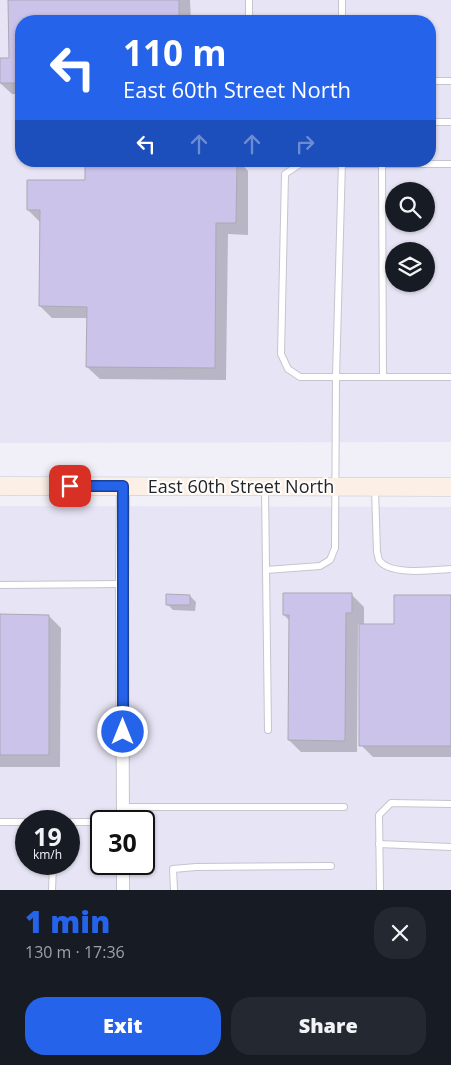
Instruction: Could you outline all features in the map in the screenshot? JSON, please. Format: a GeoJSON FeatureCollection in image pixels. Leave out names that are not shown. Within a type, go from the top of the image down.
{"type":"FeatureCollection","features":[{"type":"Feature","properties":{"kind":"main road","name":"East 60th Street North"},"geometry":{"type":"LineString","coordinates":[[0,486],[451,487]]}},
{"type":"Feature","properties":{"kind":"street"},"geometry":{"type":"LineString","coordinates":[[123,486],[123,807]]}},
{"type":"Feature","properties":{"kind":"street"},"geometry":{"type":"LineString","coordinates":[[123,875],[123,890]]}},
{"type":"Feature","properties":{"kind":"lane"},"geometry":{"type":"LineString","coordinates":[[249,15],[250,0]]}},
{"type":"Feature","properties":{"kind":"lane"},"geometry":{"type":"LineString","coordinates":[[342,0],[342,15]]}},
{"type":"Feature","properties":{"kind":"lane"},"geometry":{"type":"LineString","coordinates":[[436,81],[451,81]]}},
{"type":"Feature","properties":{"kind":"lane"},"geometry":{"type":"LineString","coordinates":[[436,122],[451,122]]}},
{"type":"Feature","properties":{"kind":"lane"},"geometry":{"type":"LineString","coordinates":[[436,164],[451,164]]}},
{"type":"Feature","properties":{"kind":"lane"},"geometry":{"type":"LineString","coordinates":[[295,167],[284,174],[281,354],[288,370],[300,377],[451,377]]}},
{"type":"Feature","properties":{"kind":"lane"},"geometry":{"type":"LineString","coordinates":[[266,570],[320,566],[330,560],[335,548],[336,377],[342,167]]}},
{"type":"Feature","properties":{"kind":"lane"},"geometry":{"type":"LineString","coordinates":[[382,167],[383,377]]}},
{"type":"Feature","properties":{"kind":"lane"},"geometry":{"type":"LineString","coordinates":[[265,486],[268,730]]}},
{"type":"Feature","properties":{"kind":"lane"},"geometry":{"type":"LineString","coordinates":[[375,487],[377,552],[379,560],[387,567],[396,570],[451,569]]}},
{"type":"Feature","properties":{"kind":"lane"},"geometry":{"type":"LineString","coordinates":[[0,585],[122,584]]}},
{"type":"Feature","properties":{"kind":"lane"},"geometry":{"type":"LineString","coordinates":[[380,890],[379,814],[391,803],[451,804]]}},
{"type":"Feature","properties":{"kind":"lane"},"geometry":{"type":"LineString","coordinates":[[123,807],[344,807]]}},
{"type":"Feature","properties":{"kind":"lane"},"geometry":{"type":"LineString","coordinates":[[0,822],[15,822]]}},
{"type":"Feature","properties":{"kind":"lane"},"geometry":{"type":"LineString","coordinates":[[379,844],[451,847]]}},
{"type":"Feature","properties":{"kind":"lane"},"geometry":{"type":"LineString","coordinates":[[174,890],[173,869],[196,867],[331,866]]}},
{"type":"Feature","properties":{"kind":"lane"},"geometry":{"type":"LineString","coordinates":[[52,890],[53,875]]}},
{"type":"Feature","properties":{"kind":"shaded area"},"geometry":{"type":"Polygon","coordinates":[[[0,0],[451,0],[451,442],[0,443],[0,0]]]}},
{"type":"Feature","properties":{"kind":"shaded area"},"geometry":{"type":"Polygon","coordinates":[[[0,506],[451,507],[451,890],[0,890],[0,506]]]}},
{"type":"Feature","properties":{"kind":"building"},"geometry":{"type":"Polygon","coordinates":[[[8,0],[179,0],[179,15],[15,15],[15,83],[0,83],[0,58],[9,58],[8,0]]]}},
{"type":"Feature","properties":{"kind":"building"},"geometry":{"type":"Polygon","coordinates":[[[85,167],[237,167],[236,223],[216,223],[215,368],[86,367],[87,307],[39,306],[40,210],[27,210],[27,180],[85,180],[85,167]]]}},
{"type":"Feature","properties":{"kind":"building"},"geometry":{"type":"Polygon","coordinates":[[[283,593],[352,593],[352,613],[346,613],[345,741],[288,740],[289,615],[283,615],[283,593]]]}},
{"type":"Feature","properties":{"kind":"building"},"geometry":{"type":"Polygon","coordinates":[[[166,594],[190,595],[190,605],[166,605],[166,594]]]}},
{"type":"Feature","properties":{"kind":"building"},"geometry":{"type":"Polygon","coordinates":[[[394,595],[451,595],[451,746],[359,746],[359,624],[394,624],[394,595]]]}},
{"type":"Feature","properties":{"kind":"building"},"geometry":{"type":"Polygon","coordinates":[[[0,614],[49,615],[49,755],[0,755],[0,614]]]}},
{"type":"Feature","properties":{"kind":"route"},"geometry":{"type":"LineString","coordinates":[[70,486],[123,486],[123,732]]}}]}
